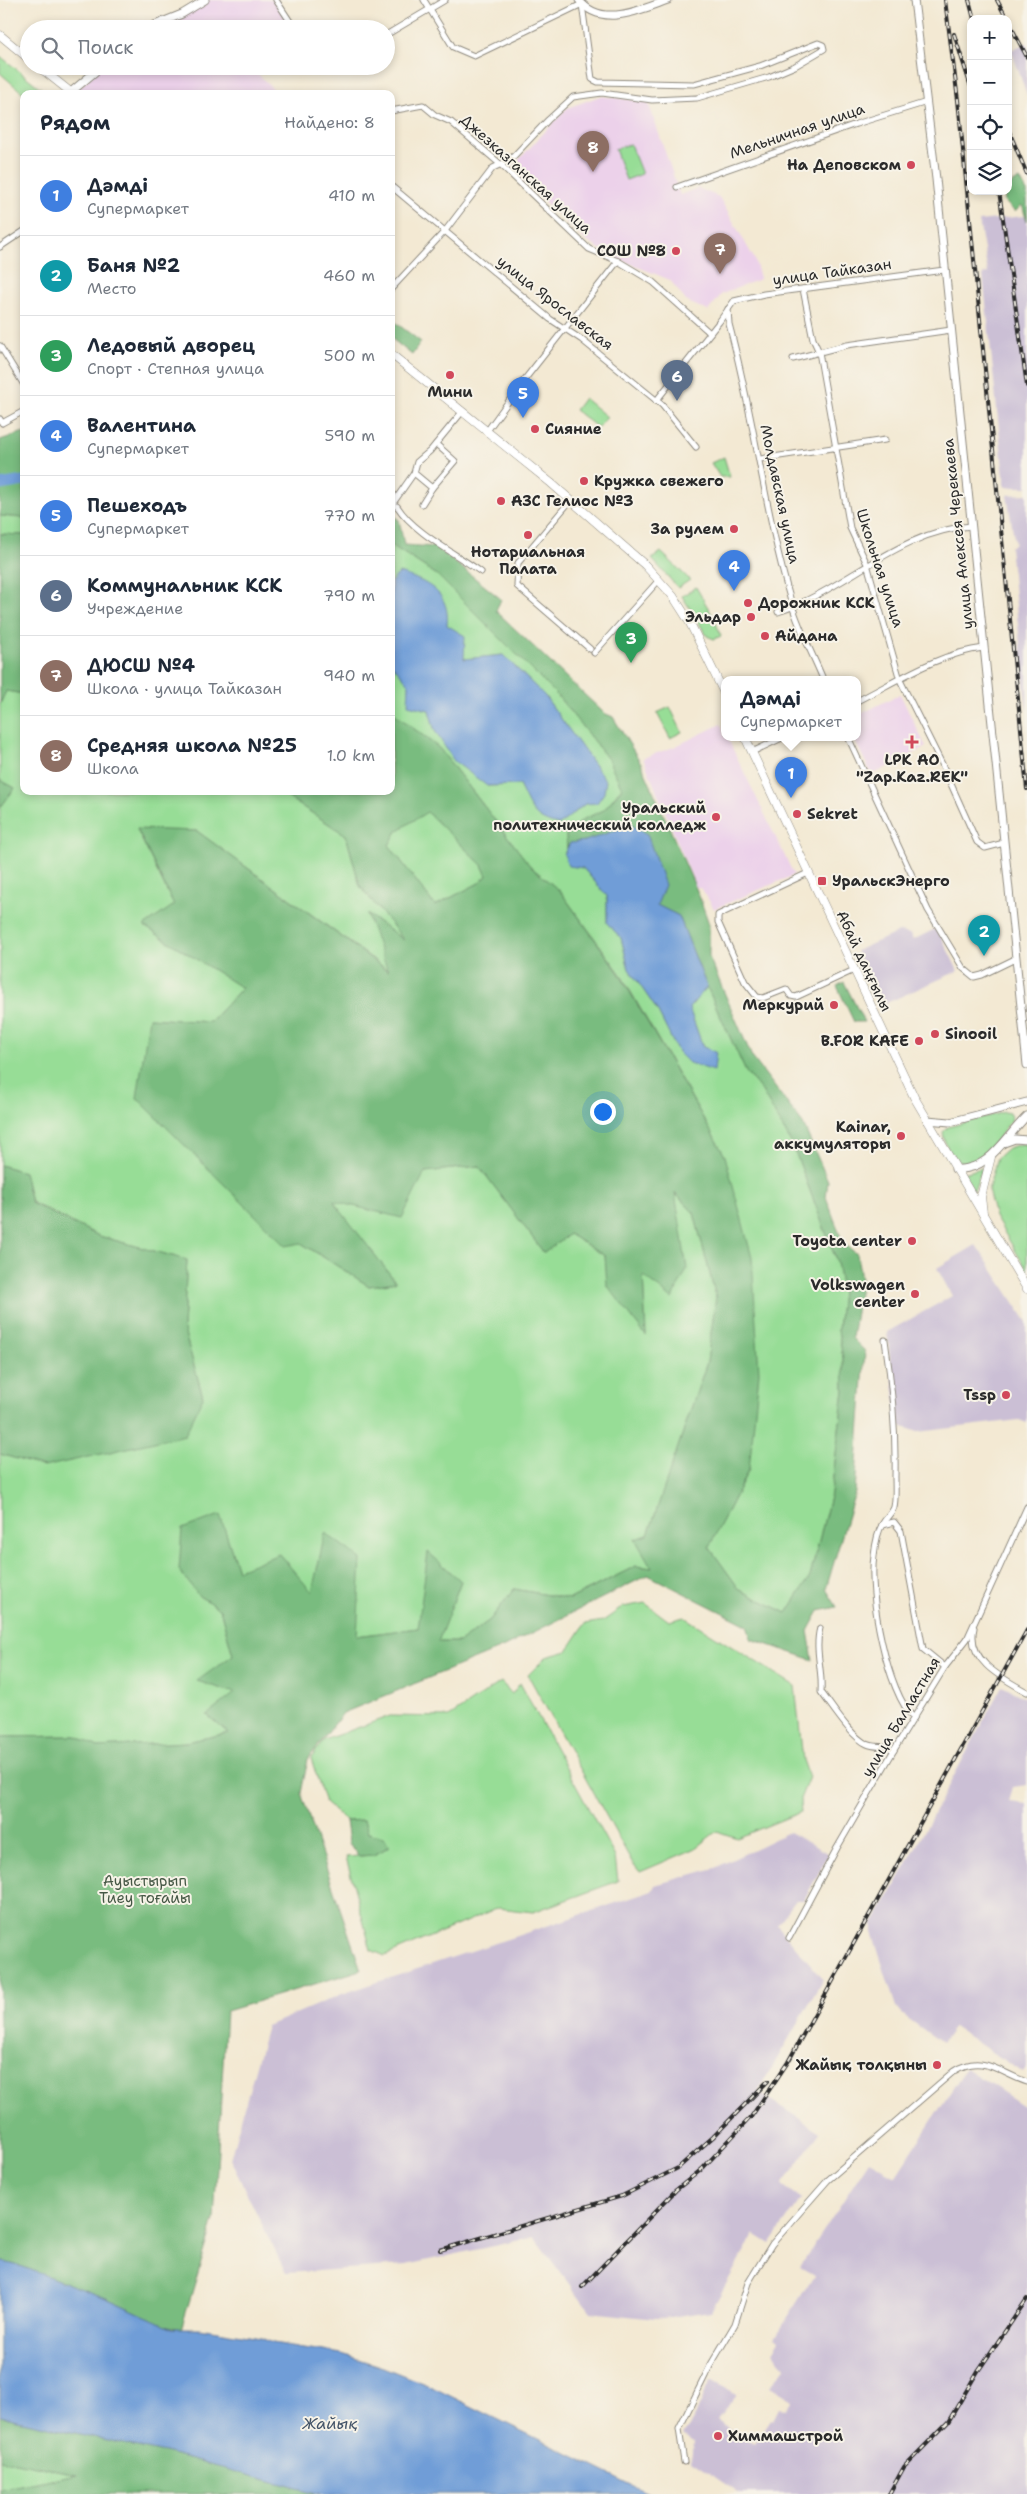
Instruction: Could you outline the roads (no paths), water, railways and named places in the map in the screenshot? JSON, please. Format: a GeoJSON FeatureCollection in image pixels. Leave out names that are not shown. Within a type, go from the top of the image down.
{"type":"FeatureCollection","features":[{"type":"Feature","properties":{"kind":"main road"},"geometry":{"type":"LineString","coordinates":[[0,35],[20,51]]}},
{"type":"Feature","properties":{"kind":"main road"},"geometry":{"type":"LineString","coordinates":[[49,75],[68,90]]}},
{"type":"Feature","properties":{"kind":"main road"},"geometry":{"type":"LineString","coordinates":[[395,357],[630,550],[673,596],[689,621],[721,687]]}},
{"type":"Feature","properties":{"kind":"main road","name":"Абай даңғылы"},"geometry":{"type":"LineString","coordinates":[[747,741],[900,1070],[984,1218]]}},
{"type":"Feature","properties":{"kind":"main road"},"geometry":{"type":"LineString","coordinates":[[991,1157],[981,1197],[984,1218],[1027,1289]]}},
{"type":"Feature","properties":{"kind":"main road"},"geometry":{"type":"LineString","coordinates":[[984,1218],[1027,1284]]}},
{"type":"Feature","properties":{"kind":"street"},"geometry":{"type":"LineString","coordinates":[[167,20],[182,14],[205,0]]}},
{"type":"Feature","properties":{"kind":"street"},"geometry":{"type":"LineString","coordinates":[[276,0],[288,20]]}},
{"type":"Feature","properties":{"kind":"street"},"geometry":{"type":"LineString","coordinates":[[424,0],[453,47],[474,56],[581,2]]}},
{"type":"Feature","properties":{"kind":"street"},"geometry":{"type":"LineString","coordinates":[[395,30],[444,0]]}},
{"type":"Feature","properties":{"kind":"street"},"geometry":{"type":"LineString","coordinates":[[581,2],[609,16],[628,13],[668,0]]}},
{"type":"Feature","properties":{"kind":"street","name":"улица Алексея Черекаева"},"geometry":{"type":"LineString","coordinates":[[914,0],[927,102],[1027,1065]]}},
{"type":"Feature","properties":{"kind":"street"},"geometry":{"type":"LineString","coordinates":[[395,285],[445,231],[493,168],[510,160],[573,97],[602,93],[652,100],[697,98],[769,77],[822,52],[823,45],[818,43],[760,66],[694,84],[609,84],[592,79],[581,2]]}},
{"type":"Feature","properties":{"kind":"street"},"geometry":{"type":"LineString","coordinates":[[75,90],[92,75]]}},
{"type":"Feature","properties":{"kind":"street","name":"Мельничная улица"},"geometry":{"type":"LineString","coordinates":[[677,187],[856,124],[927,102]]}},
{"type":"Feature","properties":{"kind":"street","name":"Джезказганская улица"},"geometry":{"type":"LineString","coordinates":[[395,110],[424,106],[435,115],[451,122],[500,164],[589,249],[618,261],[653,282],[710,333]]}},
{"type":"Feature","properties":{"kind":"street","name":"улица Ярославская"},"geometry":{"type":"LineString","coordinates":[[395,189],[550,320],[609,362],[656,401],[674,418],[696,447]]}},
{"type":"Feature","properties":{"kind":"street"},"geometry":{"type":"LineString","coordinates":[[0,247],[20,234]]}},
{"type":"Feature","properties":{"kind":"street"},"geometry":{"type":"LineString","coordinates":[[486,431],[618,261]]}},
{"type":"Feature","properties":{"kind":"street","name":"улица Тайказан"},"geometry":{"type":"LineString","coordinates":[[728,309],[734,301],[743,297],[944,270]]}},
{"type":"Feature","properties":{"kind":"street","name":"Школьная улица"},"geometry":{"type":"LineString","coordinates":[[803,289],[813,339],[820,352],[850,528],[867,564],[900,680],[942,764],[977,842],[984,848],[1004,843]]}},
{"type":"Feature","properties":{"kind":"street"},"geometry":{"type":"LineString","coordinates":[[656,401],[728,309]]}},
{"type":"Feature","properties":{"kind":"street","name":"Молдавская улица"},"geometry":{"type":"LineString","coordinates":[[728,309],[760,459],[770,522],[793,607],[822,676]]}},
{"type":"Feature","properties":{"kind":"street"},"geometry":{"type":"LineString","coordinates":[[793,359],[847,344],[950,330]]}},
{"type":"Feature","properties":{"kind":"street"},"geometry":{"type":"LineString","coordinates":[[0,346],[20,378]]}},
{"type":"Feature","properties":{"kind":"street"},"geometry":{"type":"LineString","coordinates":[[395,500],[414,473],[417,462],[436,444],[462,412]]}},
{"type":"Feature","properties":{"kind":"street"},"geometry":{"type":"LineString","coordinates":[[0,419],[2,423],[20,413]]}},
{"type":"Feature","properties":{"kind":"street"},"geometry":{"type":"LineString","coordinates":[[760,459],[836,449],[885,440]]}},
{"type":"Feature","properties":{"kind":"street"},"geometry":{"type":"LineString","coordinates":[[422,504],[432,488],[455,461],[436,444]]}},
{"type":"Feature","properties":{"kind":"street"},"geometry":{"type":"LineString","coordinates":[[414,473],[432,488]]}},
{"type":"Feature","properties":{"kind":"street"},"geometry":{"type":"LineString","coordinates":[[571,500],[518,563],[516,586],[592,651],[659,580]]}},
{"type":"Feature","properties":{"kind":"street"},"geometry":{"type":"LineString","coordinates":[[395,506],[397,506],[403,516],[421,531],[481,572]]}},
{"type":"Feature","properties":{"kind":"street"},"geometry":{"type":"LineString","coordinates":[[778,612],[793,607],[848,578],[867,564],[901,546],[933,533],[971,526]]}},
{"type":"Feature","properties":{"kind":"street"},"geometry":{"type":"LineString","coordinates":[[861,699],[941,659],[970,650],[984,648]]}},
{"type":"Feature","properties":{"kind":"street"},"geometry":{"type":"LineString","coordinates":[[752,752],[775,741]]}},
{"type":"Feature","properties":{"kind":"street"},"geometry":{"type":"LineString","coordinates":[[850,741],[928,910],[963,968],[974,977],[1015,959]]}},
{"type":"Feature","properties":{"kind":"street"},"geometry":{"type":"LineString","coordinates":[[808,873],[718,915],[718,922],[745,982],[751,993],[757,997],[762,998],[786,989],[791,996],[796,997],[854,970]]}},
{"type":"Feature","properties":{"kind":"street"},"geometry":{"type":"LineString","coordinates":[[927,1120],[950,1122],[1027,1102]]}},
{"type":"Feature","properties":{"kind":"street"},"geometry":{"type":"LineString","coordinates":[[955,1168],[970,1168],[991,1157],[1027,1116]]}},
{"type":"Feature","properties":{"kind":"street"},"geometry":{"type":"LineString","coordinates":[[1001,1144],[1014,1139],[1027,1140]]}},
{"type":"Feature","properties":{"kind":"street"},"geometry":{"type":"LineString","coordinates":[[885,1340],[896,1448],[894,1507],[882,1525],[874,1556],[872,1589],[876,1614],[895,1689],[904,1709],[914,1718]]}},
{"type":"Feature","properties":{"kind":"street","name":"улица Балластная"},"geometry":{"type":"LineString","coordinates":[[789,1938],[837,1848],[894,1750],[945,1667],[967,1639],[1027,1507]]}},
{"type":"Feature","properties":{"kind":"street"},"geometry":{"type":"LineString","coordinates":[[882,1525],[894,1522],[901,1531],[923,1649],[945,1667]]}},
{"type":"Feature","properties":{"kind":"street"},"geometry":{"type":"LineString","coordinates":[[977,1616],[973,1632],[976,1651],[997,1675],[1027,1692]]}},
{"type":"Feature","properties":{"kind":"street"},"geometry":{"type":"LineString","coordinates":[[820,1628],[816,1641],[822,1679],[822,1692],[856,1735],[866,1744],[887,1746],[894,1750]]}},
{"type":"Feature","properties":{"kind":"street"},"geometry":{"type":"LineString","coordinates":[[684,2462],[679,2429],[710,2366],[735,2324],[748,2283],[772,2244],[828,2180],[878,2135],[966,2063],[988,2064],[1027,2082]]}},
{"type":"Feature","properties":{"kind":"water"},"geometry":{"type":"Polygon","coordinates":[[[399,573],[419,580],[435,590],[441,597],[445,604],[447,625],[465,636],[464,659],[503,655],[544,695],[606,781],[604,793],[597,803],[585,804],[559,825],[550,823],[537,816],[529,806],[519,785],[487,786],[454,761],[435,731],[429,710],[408,705],[409,684],[395,668],[395,578],[399,573]]]}},
{"type":"Feature","properties":{"kind":"water"},"geometry":{"type":"Polygon","coordinates":[[[631,825],[647,834],[665,885],[657,905],[679,916],[707,987],[689,1008],[703,1047],[716,1052],[714,1071],[689,1063],[678,1052],[657,1010],[629,969],[621,938],[607,923],[607,896],[583,868],[568,866],[564,854],[570,843],[585,841],[631,825]]]}},
{"type":"Feature","properties":{"kind":"water","name":"Жайық"},"geometry":{"type":"Polygon","coordinates":[[[0,2261],[23,2267],[106,2298],[172,2328],[199,2328],[261,2338],[273,2343],[342,2354],[383,2367],[430,2386],[650,2494],[320,2494],[169,2454],[0,2416],[0,2261]]]}},
{"type":"Feature","properties":{"kind":"waterway"},"geometry":{"type":"LineString","coordinates":[[0,485],[20,482]]}},
{"type":"Feature","properties":{"kind":"railway"},"geometry":{"type":"LineString","coordinates":[[945,0],[958,100],[1027,789]]}},
{"type":"Feature","properties":{"kind":"railway"},"geometry":{"type":"LineString","coordinates":[[969,0],[973,15]]}},
{"type":"Feature","properties":{"kind":"railway"},"geometry":{"type":"LineString","coordinates":[[997,0],[1005,15]]}},
{"type":"Feature","properties":{"kind":"railway"},"geometry":{"type":"LineString","coordinates":[[1012,29],[1027,57]]}},
{"type":"Feature","properties":{"kind":"railway"},"geometry":{"type":"LineString","coordinates":[[954,34],[967,75]]}},
{"type":"Feature","properties":{"kind":"railway"},"geometry":{"type":"LineString","coordinates":[[1012,138],[1027,174]]}},
{"type":"Feature","properties":{"kind":"railway"},"geometry":{"type":"LineString","coordinates":[[1000,195],[1027,386]]}},
{"type":"Feature","properties":{"kind":"railway"},"geometry":{"type":"LineString","coordinates":[[582,2287],[676,2190],[702,2169],[751,2117],[788,2062],[1027,1630]]}},
{"type":"Feature","properties":{"kind":"railway"},"geometry":{"type":"LineString","coordinates":[[440,2250],[622,2196],[678,2168],[713,2137],[768,2081]]}},
{"type":"Feature","properties":{"kind":"railway"},"geometry":{"type":"LineString","coordinates":[[889,2494],[904,2467],[948,2422],[978,2371],[1027,2299]]}},
{"type":"Feature","properties":{"kind":"place","name":"На Деповском"},"geometry":{"type":"Point","coordinates":[911,165]}},
{"type":"Feature","properties":{"kind":"place","name":"Средняя школа №25"},"geometry":{"type":"Point","coordinates":[593,172]}},
{"type":"Feature","properties":{"kind":"place","name":"СОШ №8"},"geometry":{"type":"Point","coordinates":[676,251]}},
{"type":"Feature","properties":{"kind":"place","name":"ДЮСШ №4"},"geometry":{"type":"Point","coordinates":[720,274]}},
{"type":"Feature","properties":{"kind":"place","name":"Мини"},"geometry":{"type":"Point","coordinates":[450,375]}},
{"type":"Feature","properties":{"kind":"place","name":"Коммунальник КСК"},"geometry":{"type":"Point","coordinates":[677,401]}},
{"type":"Feature","properties":{"kind":"place","name":"Пешеходъ"},"geometry":{"type":"Point","coordinates":[523,418]}},
{"type":"Feature","properties":{"kind":"place","name":"Сияние"},"geometry":{"type":"Point","coordinates":[535,429]}},
{"type":"Feature","properties":{"kind":"place","name":"Кружка свежего"},"geometry":{"type":"Point","coordinates":[584,481]}},
{"type":"Feature","properties":{"kind":"place","name":"АЗС Гелиос №3"},"geometry":{"type":"Point","coordinates":[501,501]}},
{"type":"Feature","properties":{"kind":"place","name":"За рулем"},"geometry":{"type":"Point","coordinates":[734,529]}},
{"type":"Feature","properties":{"kind":"place","name":"Нотариальная Палата"},"geometry":{"type":"Point","coordinates":[528,535]}},
{"type":"Feature","properties":{"kind":"place","name":"Валентина"},"geometry":{"type":"Point","coordinates":[734,591]}},
{"type":"Feature","properties":{"kind":"place","name":"Дорожник КСК"},"geometry":{"type":"Point","coordinates":[748,603]}},
{"type":"Feature","properties":{"kind":"place","name":"Эльдар"},"geometry":{"type":"Point","coordinates":[751,617]}},
{"type":"Feature","properties":{"kind":"place","name":"Айдана"},"geometry":{"type":"Point","coordinates":[765,636]}},
{"type":"Feature","properties":{"kind":"place","name":"Ледовый дворец"},"geometry":{"type":"Point","coordinates":[631,663]}},
{"type":"Feature","properties":{"kind":"place","name":"LPK AO \"Zap.Kaz.REK\""},"geometry":{"type":"Point","coordinates":[912,742]}},
{"type":"Feature","properties":{"kind":"place","name":"Дəмді"},"geometry":{"type":"Point","coordinates":[791,798]}},
{"type":"Feature","properties":{"kind":"place","name":"Sekret"},"geometry":{"type":"Point","coordinates":[797,814]}},
{"type":"Feature","properties":{"kind":"place","name":"Уральский политехнический колледж"},"geometry":{"type":"Point","coordinates":[716,817]}},
{"type":"Feature","properties":{"kind":"place","name":"УральскЭнерго"},"geometry":{"type":"Point","coordinates":[822,881]}},
{"type":"Feature","properties":{"kind":"place","name":"Баня №2"},"geometry":{"type":"Point","coordinates":[984,956]}},
{"type":"Feature","properties":{"kind":"place","name":"Меркурий"},"geometry":{"type":"Point","coordinates":[834,1005]}},
{"type":"Feature","properties":{"kind":"place","name":"Sinooil"},"geometry":{"type":"Point","coordinates":[935,1034]}},
{"type":"Feature","properties":{"kind":"place","name":"B.FOR KAFE"},"geometry":{"type":"Point","coordinates":[919,1041]}},
{"type":"Feature","properties":{"kind":"place","name":"Kainar, аккумуляторы"},"geometry":{"type":"Point","coordinates":[901,1136]}},
{"type":"Feature","properties":{"kind":"place","name":"Toyota center"},"geometry":{"type":"Point","coordinates":[912,1241]}},
{"type":"Feature","properties":{"kind":"place","name":"Volkswagen center"},"geometry":{"type":"Point","coordinates":[915,1294]}},
{"type":"Feature","properties":{"kind":"place","name":"Tssp"},"geometry":{"type":"Point","coordinates":[1006,1395]}},
{"type":"Feature","properties":{"kind":"place","name":"Жайық толқыны"},"geometry":{"type":"Point","coordinates":[937,2065]}},
{"type":"Feature","properties":{"kind":"place","name":"Химмашстрой"},"geometry":{"type":"Point","coordinates":[718,2436]}},
{"type":"Feature","properties":{"kind":"park label","name":"Ауыстырып Тиеу тоғайы"},"geometry":{"type":"Point","coordinates":[145,1890]}}]}
